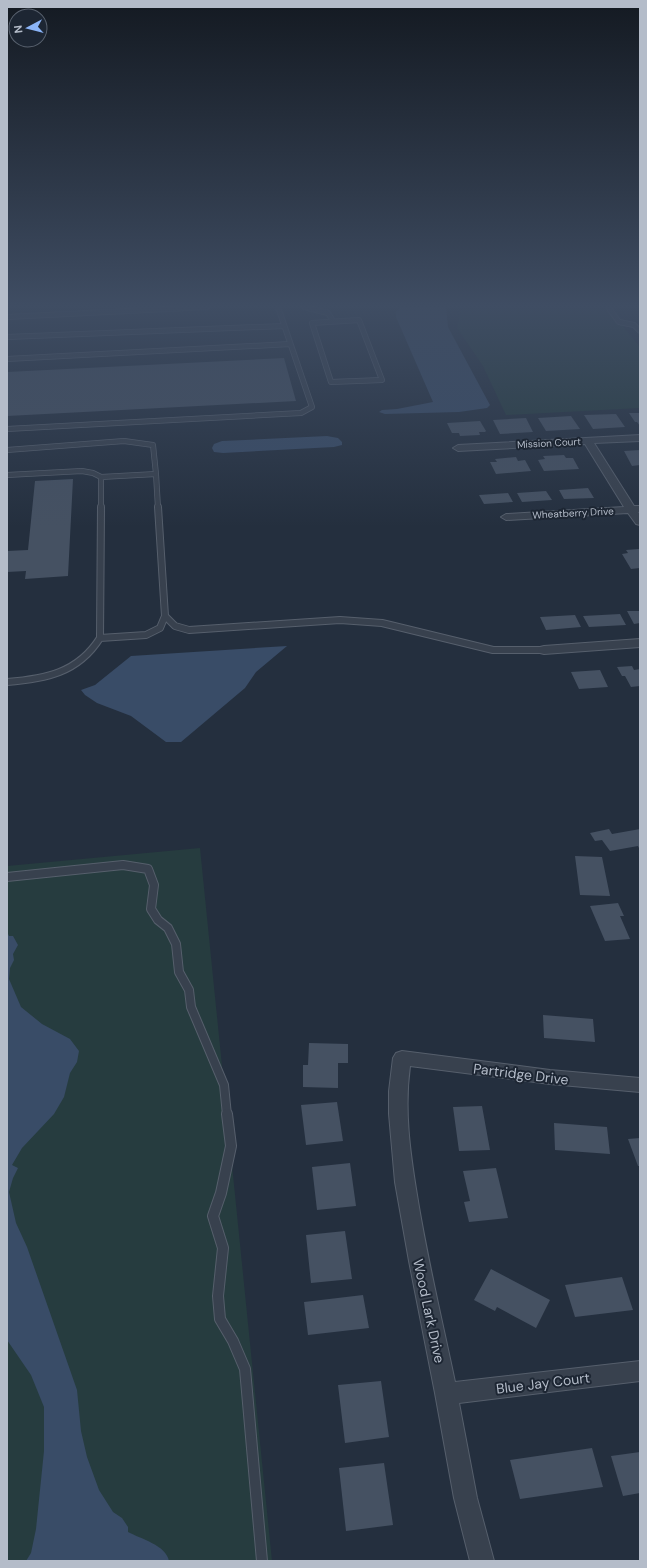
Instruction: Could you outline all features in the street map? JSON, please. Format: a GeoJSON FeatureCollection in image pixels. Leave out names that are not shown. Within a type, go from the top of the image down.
{"type":"FeatureCollection","features":[{"type":"Feature","properties":{"kind":"street","name":"Mission Court"},"geometry":{"type":"LineString","coordinates":[[458,448],[640,438]]}},
{"type":"Feature","properties":{"kind":"street"},"geometry":{"type":"LineString","coordinates":[[588,441],[636,510],[640,522]]}},
{"type":"Feature","properties":{"kind":"street","name":"Wheatberry Drive"},"geometry":{"type":"LineString","coordinates":[[506,517],[636,510]]}},
{"type":"Feature","properties":{"kind":"street"},"geometry":{"type":"LineString","coordinates":[[544,650],[640,643]]}},
{"type":"Feature","properties":{"kind":"street","name":"Partridge Drive"},"geometry":{"type":"LineString","coordinates":[[402,1058],[586,1082],[640,1085]]}},
{"type":"Feature","properties":{"kind":"street","name":"Wood Lark Drive"},"geometry":{"type":"LineString","coordinates":[[402,1058],[398,1092],[400,1150],[414,1239],[446,1394],[467,1508],[474,1538],[482,1561]]}},
{"type":"Feature","properties":{"kind":"street","name":"Blue Jay Court"},"geometry":{"type":"LineString","coordinates":[[446,1394],[640,1371]]}},
{"type":"Feature","properties":{"kind":"lane"},"geometry":{"type":"LineString","coordinates":[[7,429],[301,413],[312,407],[303,380]]}},
{"type":"Feature","properties":{"kind":"lane"},"geometry":{"type":"LineString","coordinates":[[330,380],[331,382],[378,380]]}},
{"type":"Feature","properties":{"kind":"lane"},"geometry":{"type":"LineString","coordinates":[[7,450],[124,441],[153,445],[165,616],[169,623],[178,628],[189,630],[340,620],[382,623],[493,650],[544,650]]}},
{"type":"Feature","properties":{"kind":"lane"},"geometry":{"type":"LineString","coordinates":[[7,475],[82,471],[93,473],[101,477],[156,474]]}},
{"type":"Feature","properties":{"kind":"lane"},"geometry":{"type":"LineString","coordinates":[[7,682],[28,681],[58,674],[81,661],[95,647],[100,638],[101,477]]}},
{"type":"Feature","properties":{"kind":"lane"},"geometry":{"type":"LineString","coordinates":[[100,638],[146,635],[160,628],[165,616]]}},
{"type":"Feature","properties":{"kind":"lane"},"geometry":{"type":"LineString","coordinates":[[7,876],[43,874],[123,864],[148,869],[154,885],[152,909],[158,920],[168,928],[176,944],[179,972],[189,990],[191,1007],[224,1085],[230,1146],[221,1193],[213,1216],[223,1248],[218,1296],[220,1319],[233,1341],[245,1369],[262,1561]]}},
{"type":"Feature","properties":{"kind":"green space"},"geometry":{"type":"Polygon","coordinates":[[[490,380],[640,380],[640,408],[506,415],[490,380]]]}},
{"type":"Feature","properties":{"kind":"green space"},"geometry":{"type":"Polygon","coordinates":[[[200,848],[272,1561],[7,1561],[7,866],[200,848]]]}},
{"type":"Feature","properties":{"kind":"water"},"geometry":{"type":"Polygon","coordinates":[[[423,380],[477,380],[490,405],[487,408],[459,412],[385,414],[379,412],[382,410],[397,409],[433,402],[423,380]]]}},
{"type":"Feature","properties":{"kind":"water"},"geometry":{"type":"Polygon","coordinates":[[[327,436],[338,438],[342,442],[342,445],[334,447],[223,453],[214,452],[212,448],[214,444],[222,441],[327,436]]]}},
{"type":"Feature","properties":{"kind":"water"},"geometry":{"type":"Polygon","coordinates":[[[287,646],[256,672],[245,688],[181,742],[166,742],[131,716],[97,703],[85,695],[81,690],[95,685],[131,656],[287,646]]]}},
{"type":"Feature","properties":{"kind":"water"},"geometry":{"type":"Polygon","coordinates":[[[7,932],[9,936],[13,936],[18,945],[13,954],[14,960],[10,968],[9,979],[21,1007],[42,1024],[70,1039],[79,1051],[77,1062],[70,1073],[64,1097],[54,1114],[22,1148],[12,1165],[18,1168],[9,1192],[16,1223],[27,1247],[77,1390],[81,1431],[87,1457],[99,1490],[113,1512],[122,1518],[128,1527],[128,1532],[158,1547],[167,1555],[169,1561],[26,1561],[31,1553],[36,1529],[44,1451],[44,1407],[31,1375],[7,1340],[7,932]]]}},
{"type":"Feature","properties":{"kind":"building"},"geometry":{"type":"Polygon","coordinates":[[[7,380],[290,380],[296,401],[7,416],[7,380]]]}},
{"type":"Feature","properties":{"kind":"building"},"geometry":{"type":"Polygon","coordinates":[[[629,413],[640,413],[640,426],[637,422],[635,422],[629,413]]]}},
{"type":"Feature","properties":{"kind":"building"},"geometry":{"type":"Polygon","coordinates":[[[616,414],[625,427],[593,429],[584,415],[616,414]]]}},
{"type":"Feature","properties":{"kind":"building"},"geometry":{"type":"Polygon","coordinates":[[[571,416],[580,429],[546,431],[538,418],[571,416]]]}},
{"type":"Feature","properties":{"kind":"building"},"geometry":{"type":"Polygon","coordinates":[[[526,418],[533,432],[500,434],[493,420],[526,418]]]}},
{"type":"Feature","properties":{"kind":"building"},"geometry":{"type":"Polygon","coordinates":[[[480,421],[486,431],[479,432],[480,435],[460,436],[459,433],[452,433],[447,423],[480,421]]]}},
{"type":"Feature","properties":{"kind":"building"},"geometry":{"type":"Polygon","coordinates":[[[640,450],[640,465],[632,466],[624,451],[640,450]]]}},
{"type":"Feature","properties":{"kind":"building"},"geometry":{"type":"Polygon","coordinates":[[[564,455],[566,458],[573,458],[579,469],[544,471],[538,460],[545,459],[543,456],[564,455]]]}},
{"type":"Feature","properties":{"kind":"building"},"geometry":{"type":"Polygon","coordinates":[[[516,457],[518,461],[525,460],[531,471],[496,474],[490,462],[497,462],[495,459],[516,457]]]}},
{"type":"Feature","properties":{"kind":"building"},"geometry":{"type":"Polygon","coordinates":[[[73,479],[68,576],[25,579],[26,571],[7,572],[7,551],[28,550],[35,481],[73,479]]]}},
{"type":"Feature","properties":{"kind":"building"},"geometry":{"type":"Polygon","coordinates":[[[588,488],[594,498],[564,499],[559,490],[588,488]]]}},
{"type":"Feature","properties":{"kind":"building"},"geometry":{"type":"Polygon","coordinates":[[[546,491],[552,500],[522,502],[517,493],[546,491]]]}},
{"type":"Feature","properties":{"kind":"building"},"geometry":{"type":"Polygon","coordinates":[[[508,493],[513,502],[484,504],[479,495],[508,493]]]}},
{"type":"Feature","properties":{"kind":"building"},"geometry":{"type":"Polygon","coordinates":[[[639,549],[640,568],[631,569],[622,554],[628,553],[626,550],[639,549]]]}},
{"type":"Feature","properties":{"kind":"building"},"geometry":{"type":"Polygon","coordinates":[[[627,611],[640,611],[640,623],[634,624],[627,611]]]}},
{"type":"Feature","properties":{"kind":"building"},"geometry":{"type":"Polygon","coordinates":[[[620,614],[626,625],[589,627],[583,616],[620,614]]]}},
{"type":"Feature","properties":{"kind":"building"},"geometry":{"type":"Polygon","coordinates":[[[575,615],[581,627],[546,630],[540,617],[575,615]]]}},
{"type":"Feature","properties":{"kind":"building"},"geometry":{"type":"Polygon","coordinates":[[[632,666],[634,670],[640,669],[640,686],[631,687],[625,676],[622,676],[617,667],[632,666]]]}},
{"type":"Feature","properties":{"kind":"building"},"geometry":{"type":"Polygon","coordinates":[[[600,670],[608,687],[579,689],[571,672],[600,670]]]}},
{"type":"Feature","properties":{"kind":"building"},"geometry":{"type":"Polygon","coordinates":[[[609,829],[612,834],[640,829],[640,850],[638,846],[610,851],[602,840],[595,841],[590,833],[609,829]]]}},
{"type":"Feature","properties":{"kind":"building"},"geometry":{"type":"Polygon","coordinates":[[[575,856],[602,857],[610,896],[580,895],[575,856]]]}},
{"type":"Feature","properties":{"kind":"building"},"geometry":{"type":"Polygon","coordinates":[[[618,903],[624,916],[620,916],[630,939],[605,941],[590,906],[618,903]]]}},
{"type":"Feature","properties":{"kind":"building"},"geometry":{"type":"Polygon","coordinates":[[[543,1015],[593,1019],[595,1042],[544,1038],[543,1015]]]}},
{"type":"Feature","properties":{"kind":"building"},"geometry":{"type":"Polygon","coordinates":[[[309,1043],[348,1044],[348,1063],[338,1063],[338,1088],[303,1087],[303,1065],[308,1065],[309,1043]]]}},
{"type":"Feature","properties":{"kind":"building"},"geometry":{"type":"Polygon","coordinates":[[[337,1102],[343,1141],[306,1145],[301,1105],[337,1102]]]}},
{"type":"Feature","properties":{"kind":"building"},"geometry":{"type":"Polygon","coordinates":[[[482,1106],[490,1150],[459,1151],[453,1107],[482,1106]]]}},
{"type":"Feature","properties":{"kind":"building"},"geometry":{"type":"Polygon","coordinates":[[[554,1123],[607,1127],[610,1154],[555,1150],[554,1123]]]}},
{"type":"Feature","properties":{"kind":"building"},"geometry":{"type":"Polygon","coordinates":[[[640,1138],[640,1166],[638,1166],[628,1139],[640,1138]]]}},
{"type":"Feature","properties":{"kind":"building"},"geometry":{"type":"Polygon","coordinates":[[[350,1163],[356,1206],[317,1210],[312,1167],[350,1163]]]}},
{"type":"Feature","properties":{"kind":"building"},"geometry":{"type":"Polygon","coordinates":[[[496,1168],[508,1218],[469,1222],[464,1202],[470,1201],[463,1171],[496,1168]]]}},
{"type":"Feature","properties":{"kind":"building"},"geometry":{"type":"Polygon","coordinates":[[[345,1231],[352,1279],[311,1283],[306,1235],[345,1231]]]}},
{"type":"Feature","properties":{"kind":"building"},"geometry":{"type":"Polygon","coordinates":[[[491,1269],[550,1300],[536,1328],[497,1307],[495,1311],[474,1300],[491,1269]]]}},
{"type":"Feature","properties":{"kind":"building"},"geometry":{"type":"Polygon","coordinates":[[[622,1277],[633,1310],[575,1317],[565,1285],[622,1277]]]}},
{"type":"Feature","properties":{"kind":"building"},"geometry":{"type":"Polygon","coordinates":[[[363,1295],[369,1328],[308,1335],[304,1302],[363,1295]]]}},
{"type":"Feature","properties":{"kind":"building"},"geometry":{"type":"Polygon","coordinates":[[[381,1381],[389,1437],[345,1443],[338,1385],[381,1381]]]}},
{"type":"Feature","properties":{"kind":"building"},"geometry":{"type":"Polygon","coordinates":[[[592,1448],[603,1487],[520,1499],[510,1460],[592,1448]]]}},
{"type":"Feature","properties":{"kind":"building"},"geometry":{"type":"Polygon","coordinates":[[[640,1452],[640,1493],[623,1496],[611,1456],[640,1452]]]}},
{"type":"Feature","properties":{"kind":"building"},"geometry":{"type":"Polygon","coordinates":[[[384,1463],[393,1525],[346,1531],[339,1468],[384,1463]]]}}]}
